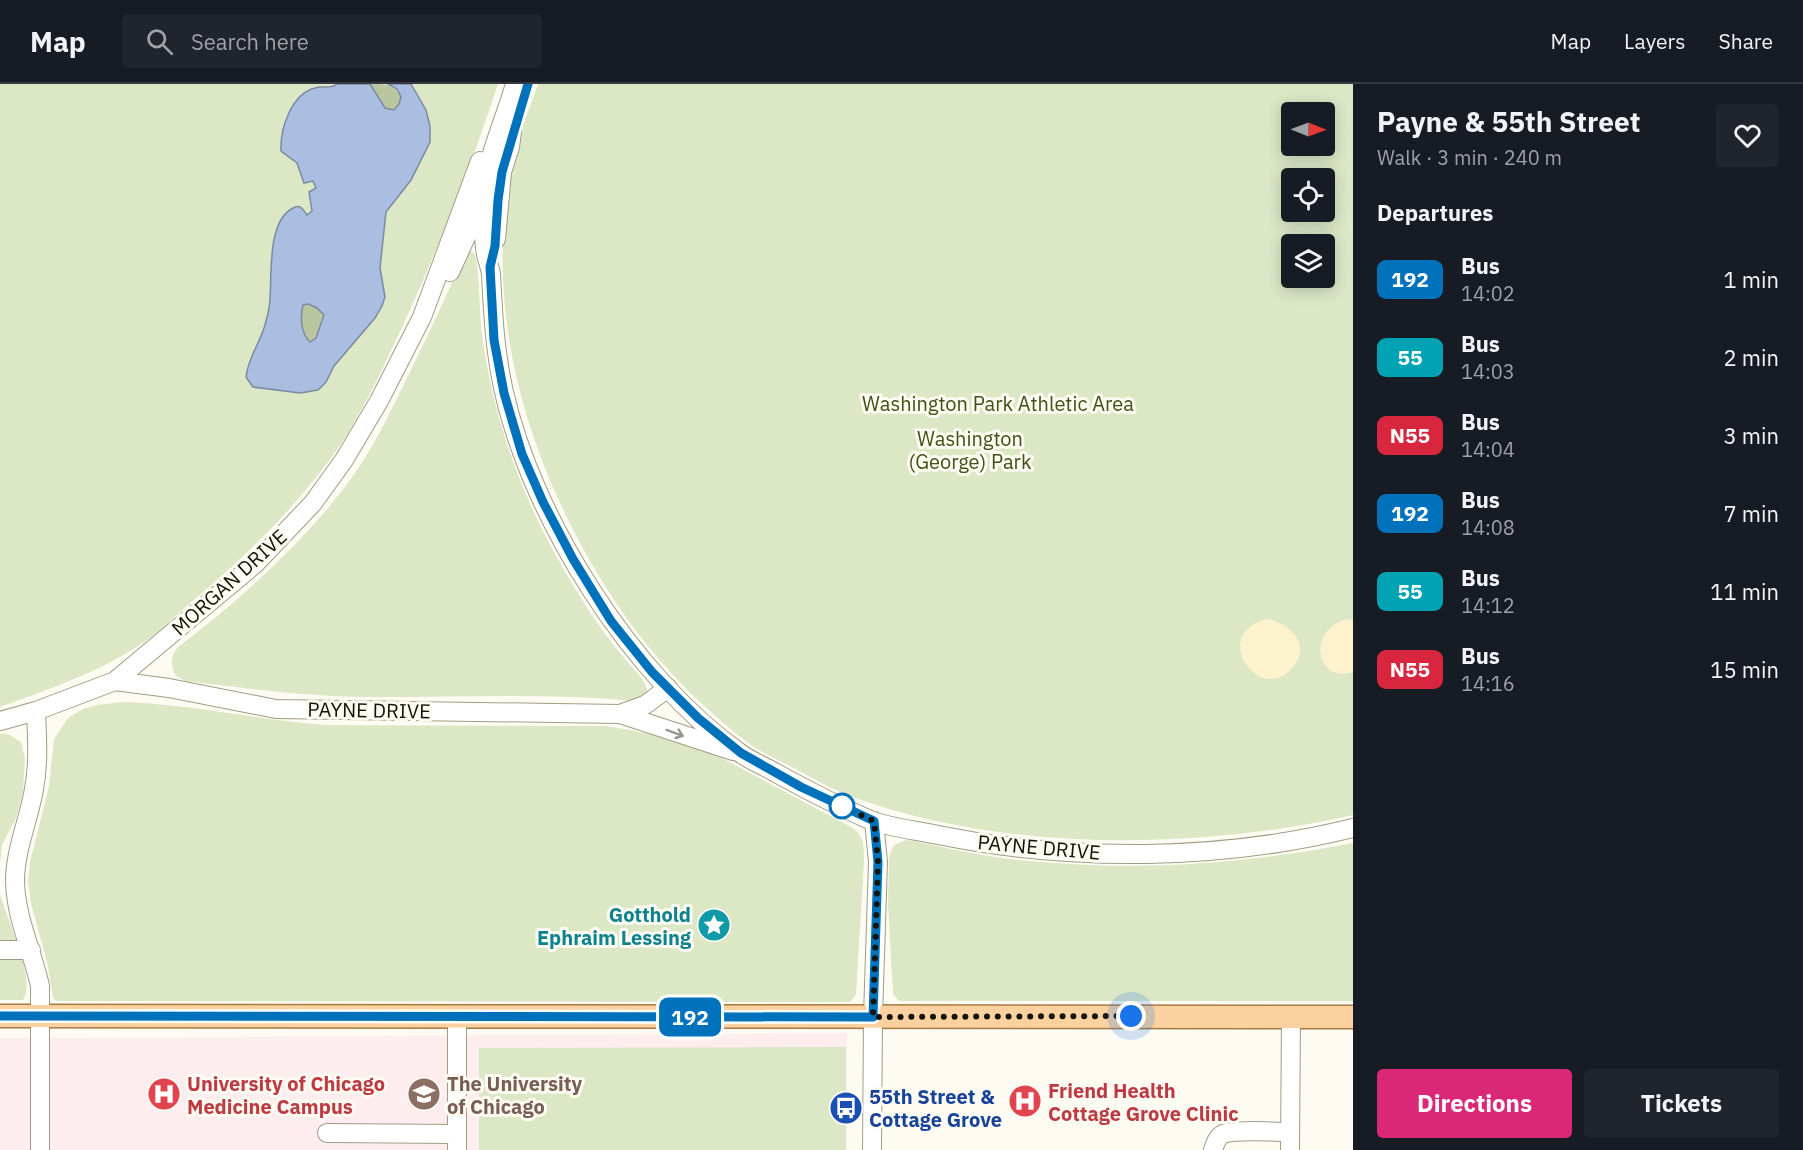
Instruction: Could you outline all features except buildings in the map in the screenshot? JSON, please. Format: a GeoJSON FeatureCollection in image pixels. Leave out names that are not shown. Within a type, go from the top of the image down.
{"type":"FeatureCollection","features":[{"type":"Feature","properties":{"kind":"main road"},"geometry":{"type":"LineString","coordinates":[[0,1016],[1353,1017]]}},
{"type":"Feature","properties":{"kind":"street","name":"MORGAN DRIVE"},"geometry":{"type":"LineString","coordinates":[[115,681],[255,564],[313,503],[344,460],[379,400],[422,317],[436,275],[465,206],[507,84]]}},
{"type":"Feature","properties":{"kind":"street"},"geometry":{"type":"LineString","coordinates":[[490,267],[485,253],[484,196],[487,173],[514,84]]}},
{"type":"Feature","properties":{"kind":"street","name":"MORGAN DRIVE"},"geometry":{"type":"LineString","coordinates":[[422,317],[445,286],[504,144],[512,132],[528,84]]}},
{"type":"Feature","properties":{"kind":"street"},"geometry":{"type":"LineString","coordinates":[[490,267],[495,246],[502,172],[512,132]]}},
{"type":"Feature","properties":{"kind":"street","name":"PAYNE DRIVE"},"geometry":{"type":"LineString","coordinates":[[490,267],[494,340],[504,393],[522,454],[543,502],[573,559],[611,621],[652,672],[698,718],[741,753],[801,787],[874,821],[965,840],[1034,849],[1091,854],[1148,854],[1233,848],[1353,828]]}},
{"type":"Feature","properties":{"kind":"street","name":"PAYNE DRIVE"},"geometry":{"type":"LineString","coordinates":[[0,721],[36,711],[115,681],[169,688],[276,709],[620,714],[741,753]]}},
{"type":"Feature","properties":{"kind":"street"},"geometry":{"type":"LineString","coordinates":[[620,714],[645,705],[668,688]]}},
{"type":"Feature","properties":{"kind":"street"},"geometry":{"type":"LineString","coordinates":[[36,711],[38,765],[34,791],[20,839],[15,879],[18,910],[40,986],[40,1150]]}},
{"type":"Feature","properties":{"kind":"street"},"geometry":{"type":"LineString","coordinates":[[872,1150],[878,862],[874,821]]}},
{"type":"Feature","properties":{"kind":"street"},"geometry":{"type":"LineString","coordinates":[[0,950],[31,950]]}},
{"type":"Feature","properties":{"kind":"street"},"geometry":{"type":"LineString","coordinates":[[327,1133],[457,1142],[457,1016]]}},
{"type":"Feature","properties":{"kind":"street"},"geometry":{"type":"LineString","coordinates":[[1213,1150],[1222,1134],[1232,1132],[1290,1141],[1291,1017]]}},
{"type":"Feature","properties":{"kind":"shaded area","name":"The University of Chicago"},"geometry":{"type":"Polygon","coordinates":[[[847,1033],[847,1150],[0,1150],[0,1038],[847,1033]]]}},
{"type":"Feature","properties":{"kind":"green space"},"geometry":{"type":"Polygon","coordinates":[[[0,84],[498,84],[452,212],[398,336],[354,424],[320,472],[286,513],[249,551],[150,638],[92,671],[0,707],[0,84]]]}},
{"type":"Feature","properties":{"kind":"green space"},"geometry":{"type":"Polygon","coordinates":[[[370,84],[385,85],[395,89],[401,97],[394,110],[385,108],[370,84]]]}},
{"type":"Feature","properties":{"kind":"green space","name":"Washington (George) Park"},"geometry":{"type":"Polygon","coordinates":[[[538,84],[1353,84],[1353,815],[1294,827],[1232,835],[1168,839],[1104,840],[1040,837],[977,829],[916,816],[858,799],[823,784],[758,750],[740,737],[679,681],[621,610],[588,558],[543,463],[517,381],[504,297],[502,255],[504,212],[512,158],[538,84]]]}},
{"type":"Feature","properties":{"kind":"green space"},"geometry":{"type":"Polygon","coordinates":[[[470,251],[476,258],[482,335],[493,394],[520,480],[545,534],[574,587],[607,636],[645,683],[647,692],[643,698],[634,701],[531,696],[337,696],[185,681],[176,676],[172,661],[173,654],[178,647],[227,608],[276,564],[321,516],[359,467],[393,407],[463,258],[470,251]]]}},
{"type":"Feature","properties":{"kind":"green space"},"geometry":{"type":"Polygon","coordinates":[[[308,304],[317,308],[324,315],[316,338],[310,342],[303,330],[302,320],[303,305],[308,304]]]}},
{"type":"Feature","properties":{"kind":"green space"},"geometry":{"type":"Polygon","coordinates":[[[123,702],[148,703],[326,725],[605,726],[662,737],[718,756],[851,827],[859,834],[864,847],[864,862],[856,995],[850,1002],[56,1001],[53,998],[28,882],[30,862],[49,786],[54,739],[68,718],[83,709],[123,702]]]}},
{"type":"Feature","properties":{"kind":"green space"},"geometry":{"type":"Polygon","coordinates":[[[3,733],[21,742],[25,759],[23,792],[16,818],[2,845],[0,864],[0,734],[3,733]]]}},
{"type":"Feature","properties":{"kind":"green space"},"geometry":{"type":"Polygon","coordinates":[[[906,840],[1018,860],[1119,866],[1237,860],[1353,843],[1353,1001],[899,1001],[893,994],[888,903],[889,857],[894,845],[906,840]]]}},
{"type":"Feature","properties":{"kind":"green space"},"geometry":{"type":"Polygon","coordinates":[[[0,894],[23,964],[26,991],[23,1000],[0,1000],[0,894]]]}},
{"type":"Feature","properties":{"kind":"green space"},"geometry":{"type":"Polygon","coordinates":[[[846,1047],[846,1150],[479,1150],[479,1048],[846,1047]]]}},
{"type":"Feature","properties":{"kind":"sand"},"geometry":{"type":"Polygon","coordinates":[[[1266,619],[1275,621],[1290,630],[1296,636],[1300,650],[1293,667],[1280,677],[1267,679],[1255,674],[1246,664],[1241,652],[1241,639],[1249,627],[1266,619]]]}},
{"type":"Feature","properties":{"kind":"sand"},"geometry":{"type":"Polygon","coordinates":[[[1348,619],[1353,620],[1353,672],[1340,674],[1330,670],[1323,663],[1320,653],[1321,643],[1326,633],[1335,624],[1348,619]]]}},
{"type":"Feature","properties":{"kind":"water"},"geometry":{"type":"Polygon","coordinates":[[[337,84],[370,84],[385,108],[394,110],[401,97],[397,89],[388,84],[411,84],[426,110],[430,126],[430,142],[411,180],[386,212],[380,268],[385,297],[375,318],[334,366],[326,382],[318,390],[300,393],[253,387],[246,377],[247,369],[269,310],[272,249],[275,236],[279,224],[293,208],[303,209],[307,215],[312,211],[309,192],[316,188],[313,181],[304,183],[297,163],[281,151],[285,123],[299,97],[318,87],[337,84]],[[308,304],[303,305],[302,325],[310,342],[316,338],[324,315],[317,308],[308,304]]]}},
{"type":"Feature","properties":{"kind":"bus line","name":"192"},"geometry":{"type":"LineString","coordinates":[[0,1016],[873,1017],[878,862],[874,821],[801,787],[741,753],[698,718],[652,672],[611,621],[573,559],[543,502],[522,454],[504,393],[494,340],[490,267],[495,246],[502,172],[528,84]]}},
{"type":"Feature","properties":{"kind":"place","name":"Gotthold Ephraim Lessing"},"geometry":{"type":"Point","coordinates":[714,925]}},
{"type":"Feature","properties":{"kind":"place","name":"University of Chicago Medicine Campus"},"geometry":{"type":"Point","coordinates":[164,1094]}},
{"type":"Feature","properties":{"kind":"place","name":"The University of Chicago"},"geometry":{"type":"Point","coordinates":[424,1094]}},
{"type":"Feature","properties":{"kind":"place","name":"Friend Health Cottage Grove Clinic"},"geometry":{"type":"Point","coordinates":[1025,1101]}},
{"type":"Feature","properties":{"kind":"place","name":"55th Street & Cottage Grove"},"geometry":{"type":"Point","coordinates":[846,1108]}},
{"type":"Feature","properties":{"kind":"route"},"geometry":{"type":"LineString","coordinates":[[842,806],[874,821],[877,840],[873,1017],[1131,1016]]}},
{"type":"Feature","properties":{"kind":"park label","name":"Washington Park Athletic Area"},"geometry":{"type":"Point","coordinates":[998,403]}}]}
